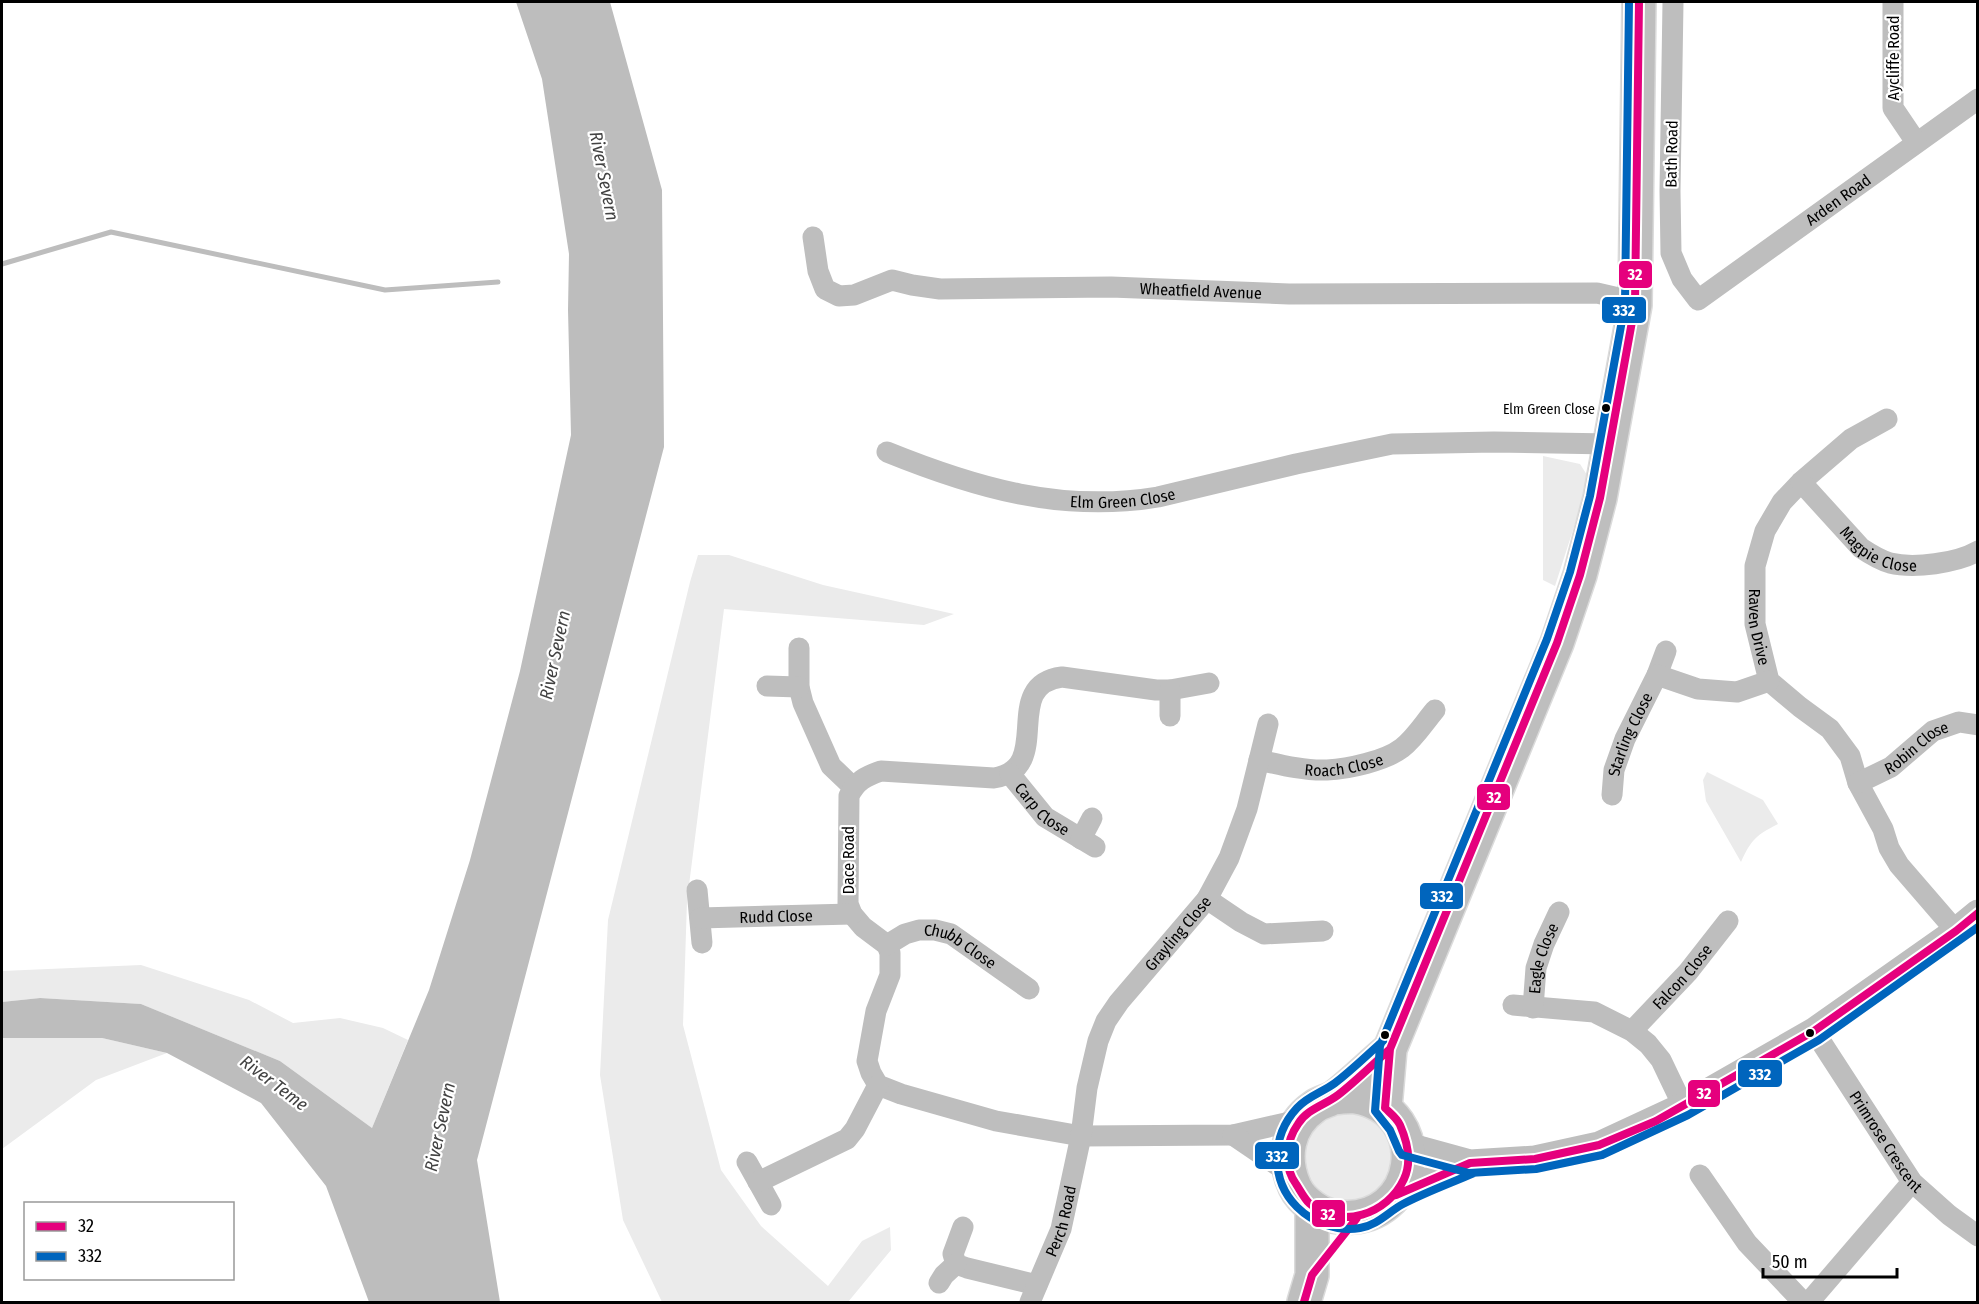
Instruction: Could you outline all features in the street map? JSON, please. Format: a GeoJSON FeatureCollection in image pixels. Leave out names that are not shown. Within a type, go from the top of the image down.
{"type":"FeatureCollection","features":[{"type":"Feature","properties":{"kind":"main road","name":"Bath Road"},"geometry":{"type":"LineString","coordinates":[[1385,1108],[1390,1049],[1557,643],[1581,575],[1600,498],[1635,305],[1639,2]]}},
{"type":"Feature","properties":{"kind":"main road","name":"Bath Road"},"geometry":{"type":"LineString","coordinates":[[1299,1120],[1315,1106],[1333,1098],[1390,1049]]}},
{"type":"Feature","properties":{"kind":"main road"},"geometry":{"type":"LineString","coordinates":[[1299,1120],[1292,1131],[1287,1152],[1289,1173],[1297,1191],[1312,1207],[1335,1217],[1357,1218],[1380,1209],[1396,1196],[1408,1167],[1408,1146],[1399,1124],[1385,1108],[1375,1102],[1354,1097],[1333,1098]]}},
{"type":"Feature","properties":{"kind":"main road"},"geometry":{"type":"LineString","coordinates":[[1308,1289],[1312,1207]]}},
{"type":"Feature","properties":{"kind":"main road"},"geometry":{"type":"LineString","coordinates":[[1308,1289],[1357,1218]]}},
{"type":"Feature","properties":{"kind":"street","name":"Bath Road"},"geometry":{"type":"LineString","coordinates":[[1673,2],[1671,253],[1682,279],[1698,300]]}},
{"type":"Feature","properties":{"kind":"street","name":"Aycliffe Road"},"geometry":{"type":"LineString","coordinates":[[1893,2],[1893,108],[1916,142]]}},
{"type":"Feature","properties":{"kind":"street","name":"Arden Road"},"geometry":{"type":"LineString","coordinates":[[1698,300],[1977,99]]}},
{"type":"Feature","properties":{"kind":"street","name":"Wheatfield Avenue"},"geometry":{"type":"LineString","coordinates":[[813,237],[818,271],[825,289],[839,296],[855,295],[872,286],[892,280],[940,289],[1111,287],[1288,294],[1597,293],[1623,299],[1635,305]]}},
{"type":"Feature","properties":{"kind":"street","name":"Raven Drive"},"geometry":{"type":"LineString","coordinates":[[1887,419],[1851,439],[1801,482],[1782,502],[1766,531],[1755,566],[1755,624],[1768,681],[1830,729],[1850,756],[1858,783],[1883,828],[1889,849],[1899,865],[1956,931]]}},
{"type":"Feature","properties":{"kind":"street","name":"Elm Green Close"},"geometry":{"type":"LineString","coordinates":[[887,452],[944,475],[988,488],[1040,498],[1093,501],[1136,500],[1158,496],[1392,444],[1494,442],[1611,444]]}},
{"type":"Feature","properties":{"kind":"street","name":"Magpie Close"},"geometry":{"type":"LineString","coordinates":[[1801,482],[1861,548],[1871,555],[1892,563],[1941,563],[1970,556],[1977,551]]}},
{"type":"Feature","properties":{"kind":"street"},"geometry":{"type":"LineString","coordinates":[[799,648],[799,687],[803,703],[831,766],[853,787],[865,776],[881,771],[994,778],[1010,774],[1024,756],[1030,702],[1034,692],[1052,678],[1062,677],[1136,688],[1170,690],[1209,683]]}},
{"type":"Feature","properties":{"kind":"street","name":"Starling Close"},"geometry":{"type":"LineString","coordinates":[[1612,795],[1614,770],[1625,739],[1657,675],[1666,651]]}},
{"type":"Feature","properties":{"kind":"street","name":"Starling Close"},"geometry":{"type":"LineString","coordinates":[[1657,675],[1698,689],[1737,692],[1768,681]]}},
{"type":"Feature","properties":{"kind":"street"},"geometry":{"type":"LineString","coordinates":[[767,686],[799,687]]}},
{"type":"Feature","properties":{"kind":"street"},"geometry":{"type":"LineString","coordinates":[[1170,690],[1170,716]]}},
{"type":"Feature","properties":{"kind":"street","name":"Roach Close"},"geometry":{"type":"LineString","coordinates":[[1259,760],[1327,770],[1366,763],[1393,754],[1410,741],[1410,726],[1435,710]]}},
{"type":"Feature","properties":{"kind":"street","name":"Robin Close"},"geometry":{"type":"LineString","coordinates":[[1858,783],[1891,768],[1933,731],[1959,722],[1977,724]]}},
{"type":"Feature","properties":{"kind":"street","name":"Grayling Close"},"geometry":{"type":"LineString","coordinates":[[1081,1136],[1087,1088],[1098,1041],[1106,1021],[1119,1002],[1207,898],[1229,858],[1247,808],[1268,724]]}},
{"type":"Feature","properties":{"kind":"street","name":"Carp Close"},"geometry":{"type":"LineString","coordinates":[[1010,774],[1045,817],[1088,843],[1092,818]]}},
{"type":"Feature","properties":{"kind":"street","name":"Dace Road"},"geometry":{"type":"LineString","coordinates":[[853,787],[849,796],[847,895],[852,914],[863,927],[887,945]]}},
{"type":"Feature","properties":{"kind":"street"},"geometry":{"type":"LineString","coordinates":[[697,890],[702,943]]}},
{"type":"Feature","properties":{"kind":"street"},"geometry":{"type":"LineString","coordinates":[[1207,898],[1241,922],[1264,934],[1323,931]]}},
{"type":"Feature","properties":{"kind":"street","name":"Eagle Close"},"geometry":{"type":"LineString","coordinates":[[1559,912],[1544,944],[1523,1007],[1578,1009],[1594,1012],[1632,1031]]}},
{"type":"Feature","properties":{"kind":"street"},"geometry":{"type":"LineString","coordinates":[[1408,1146],[1470,1163],[1535,1160],[1599,1145],[1683,1106],[1814,1031],[1956,931],[1977,913]]}},
{"type":"Feature","properties":{"kind":"street","name":"Rudd Close"},"geometry":{"type":"LineString","coordinates":[[700,918],[852,914]]}},
{"type":"Feature","properties":{"kind":"street","name":"Falcon Close"},"geometry":{"type":"LineString","coordinates":[[1632,1031],[1688,972],[1728,921]]}},
{"type":"Feature","properties":{"kind":"street","name":"Chubb Close"},"geometry":{"type":"LineString","coordinates":[[887,945],[905,934],[919,930],[935,930],[951,934],[1029,989]]}},
{"type":"Feature","properties":{"kind":"street"},"geometry":{"type":"LineString","coordinates":[[887,945],[891,968],[888,983],[876,1011],[867,1061],[878,1085],[901,1094],[996,1121],[1081,1136],[1233,1135],[1299,1120]]}},
{"type":"Feature","properties":{"kind":"street"},"geometry":{"type":"LineString","coordinates":[[1632,1031],[1661,1059],[1683,1106]]}},
{"type":"Feature","properties":{"kind":"street","name":"Primrose Crescent"},"geometry":{"type":"LineString","coordinates":[[1814,1031],[1912,1182],[1977,1236]]}},
{"type":"Feature","properties":{"kind":"street"},"geometry":{"type":"LineString","coordinates":[[758,1182],[847,1139],[855,1129],[878,1085]]}},
{"type":"Feature","properties":{"kind":"street"},"geometry":{"type":"LineString","coordinates":[[1233,1135],[1289,1173]]}},
{"type":"Feature","properties":{"kind":"street","name":"Perch Road"},"geometry":{"type":"LineString","coordinates":[[1034,1294],[1061,1229],[1081,1136]]}},
{"type":"Feature","properties":{"kind":"street"},"geometry":{"type":"LineString","coordinates":[[747,1162],[771,1205]]}},
{"type":"Feature","properties":{"kind":"street"},"geometry":{"type":"LineString","coordinates":[[1396,1196],[1470,1163]]}},
{"type":"Feature","properties":{"kind":"street"},"geometry":{"type":"LineString","coordinates":[[1700,1175],[1747,1243],[1803,1302]]}},
{"type":"Feature","properties":{"kind":"street"},"geometry":{"type":"LineString","coordinates":[[1809,1302],[1912,1182]]}},
{"type":"Feature","properties":{"kind":"street"},"geometry":{"type":"LineString","coordinates":[[956,1264],[954,1254],[963,1227]]}},
{"type":"Feature","properties":{"kind":"street"},"geometry":{"type":"LineString","coordinates":[[956,1264],[1034,1294]]}},
{"type":"Feature","properties":{"kind":"street"},"geometry":{"type":"LineString","coordinates":[[939,1284],[944,1275],[956,1264]]}},
{"type":"Feature","properties":{"kind":"shaded area"},"geometry":{"type":"Polygon","coordinates":[[[1543,456],[1580,464],[1587,475],[1582,502],[1555,586],[1543,580],[1543,456]]]}},
{"type":"Feature","properties":{"kind":"shaded area"},"geometry":{"type":"Polygon","coordinates":[[[698,555],[729,555],[823,585],[954,614],[924,625],[724,609],[687,901],[683,1025],[721,1170],[761,1226],[828,1286],[862,1241],[890,1227],[891,1250],[848,1302],[662,1302],[623,1220],[600,1075],[608,920],[698,555]]]}},
{"type":"Feature","properties":{"kind":"shaded area"},"geometry":{"type":"Polygon","coordinates":[[[1707,772],[1763,800],[1778,824],[1755,839],[1741,862],[1706,801],[1703,780],[1707,772]]]}},
{"type":"Feature","properties":{"kind":"shaded area"},"geometry":{"type":"Polygon","coordinates":[[[141,965],[249,1000],[293,1023],[340,1018],[383,1028],[408,1040],[372,1128],[280,1061],[141,1004],[40,998],[2,1002],[2,971],[141,965]]]}},
{"type":"Feature","properties":{"kind":"shaded area"},"geometry":{"type":"Polygon","coordinates":[[[2,1038],[102,1038],[167,1053],[96,1080],[2,1149],[2,1038]]]}},
{"type":"Feature","properties":{"kind":"shaded area"},"geometry":{"type":"Polygon","coordinates":[[[1345,1109],[1386,1126],[1397,1153],[1389,1184],[1362,1202],[1330,1200],[1317,1191],[1307,1178],[1302,1163],[1303,1146],[1318,1121],[1345,1109]]]}},
{"type":"Feature","properties":{"kind":"water"},"geometry":{"type":"Polygon","coordinates":[[[516,2],[610,2],[662,190],[664,447],[477,1160],[500,1302],[369,1302],[326,1186],[261,1103],[167,1053],[102,1038],[2,1038],[2,1002],[40,998],[141,1004],[280,1061],[372,1128],[429,990],[470,860],[520,671],[571,435],[569,254],[542,79],[516,2]]]}},
{"type":"Feature","properties":{"kind":"waterway"},"geometry":{"type":"LineString","coordinates":[[2,264],[111,232],[385,290],[498,282]]}},
{"type":"Feature","properties":{"kind":"transit line","name":"332"},"geometry":{"type":"LineString","coordinates":[[1629,2],[1625,304],[1590,496],[1570,572],[1547,639],[1380,1046],[1375,1111],[1390,1130],[1402,1155],[1469,1173],[1536,1169],[1602,1155],[1688,1115],[1819,1040],[1978,927]]}},
{"type":"Feature","properties":{"kind":"transit line","name":"32"},"geometry":{"type":"LineString","coordinates":[[1390,1049],[1557,643],[1580,575],[1600,498],[1635,305],[1639,2]]}},
{"type":"Feature","properties":{"kind":"transit line","name":"32"},"geometry":{"type":"LineString","coordinates":[[1396,1195],[1470,1163],[1535,1159],[1599,1145],[1656,1121],[1814,1031],[1978,913]]}},
{"type":"Feature","properties":{"kind":"transit line","name":"332"},"geometry":{"type":"LineString","coordinates":[[1383,1041],[1335,1083],[1301,1104],[1288,1119],[1278,1145],[1277,1158],[1278,1171],[1288,1196],[1310,1218],[1326,1225],[1352,1229],[1378,1221],[1398,1207],[1474,1173]]}},
{"type":"Feature","properties":{"kind":"transit line","name":"32"},"geometry":{"type":"LineString","coordinates":[[1390,1049],[1385,1108],[1399,1122],[1405,1138],[1408,1166],[1404,1179],[1387,1201],[1362,1215],[1335,1216],[1321,1211],[1307,1201],[1292,1177],[1288,1162],[1291,1138],[1306,1115],[1338,1095],[1390,1049]]}},
{"type":"Feature","properties":{"kind":"transit line","name":"32"},"geometry":{"type":"LineString","coordinates":[[1304,1302],[1312,1275],[1357,1218]]}},
{"type":"Feature","properties":{"kind":"place","name":"Elm Green Close"},"geometry":{"type":"Point","coordinates":[1606,408]}},
{"type":"Feature","properties":{"kind":"water label","name":"River Severn"},"geometry":{"type":"Point","coordinates":[604,176]}},
{"type":"Feature","properties":{"kind":"water label","name":"River Severn"},"geometry":{"type":"Point","coordinates":[555,655]}},
{"type":"Feature","properties":{"kind":"water label","name":"River Teme"},"geometry":{"type":"Point","coordinates":[274,1083]}},
{"type":"Feature","properties":{"kind":"water label","name":"River Severn"},"geometry":{"type":"Point","coordinates":[440,1127]}}]}
